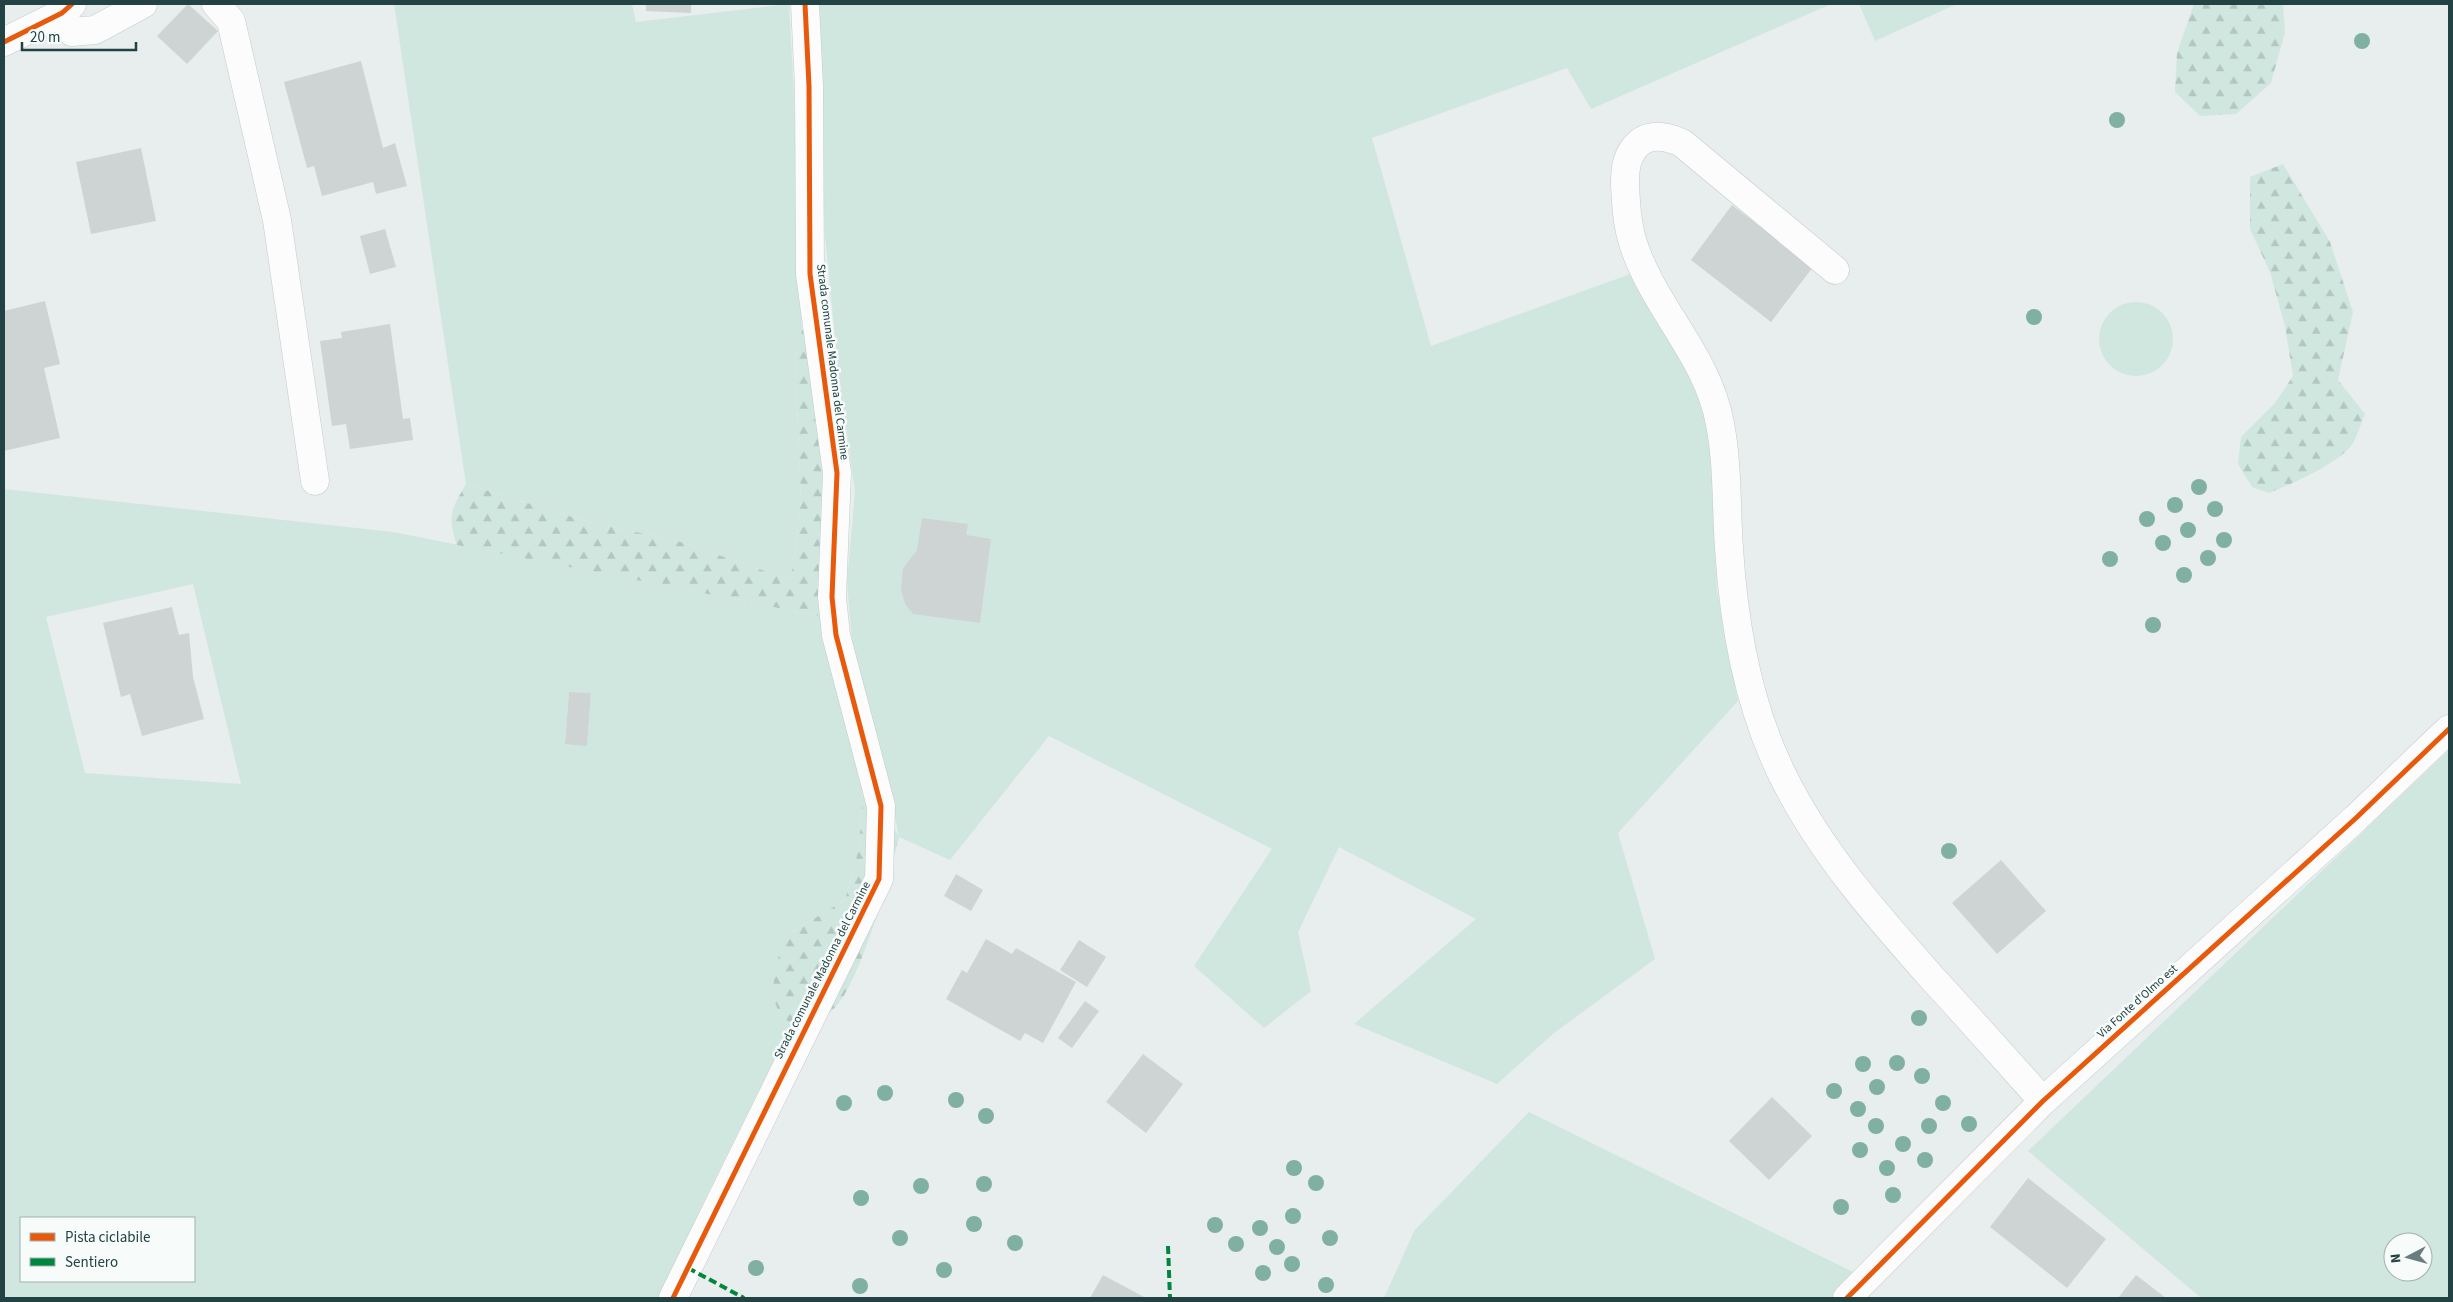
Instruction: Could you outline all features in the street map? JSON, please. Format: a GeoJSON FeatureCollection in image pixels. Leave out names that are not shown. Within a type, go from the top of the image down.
{"type":"FeatureCollection","features":[{"type":"Feature","properties":{"kind":"street"},"geometry":{"type":"LineString","coordinates":[[4,42],[67,8],[72,32],[96,30],[143,4]]}},
{"type":"Feature","properties":{"kind":"street"},"geometry":{"type":"LineString","coordinates":[[216,4],[231,21],[278,220],[315,480]]}},
{"type":"Feature","properties":{"kind":"street","name":"Strada comunale Madonna del Carmine"},"geometry":{"type":"LineString","coordinates":[[673,1298],[878,880],[881,806],[836,635],[832,597],[837,473],[810,274],[809,86],[804,4]]}},
{"type":"Feature","properties":{"kind":"street"},"geometry":{"type":"LineString","coordinates":[[1835,270],[1682,143],[1668,137],[1649,137],[1637,145],[1628,157],[1625,172],[1627,211],[1634,247],[1651,282],[1697,359],[1720,422],[1726,470],[1729,549],[1742,655],[1764,731],[1786,782],[1814,830],[1862,896],[1895,937],[2043,1102]]}},
{"type":"Feature","properties":{"kind":"street","name":"Via Fonte d'Olmo est"},"geometry":{"type":"LineString","coordinates":[[1847,1298],[2043,1102],[2356,818],[2449,729]]}},
{"type":"Feature","properties":{"kind":"green space"},"geometry":{"type":"Polygon","coordinates":[[[394,4],[632,4],[636,22],[789,4],[802,330],[795,360],[801,500],[791,580],[678,541],[589,522],[466,484],[394,4]]]}},
{"type":"Feature","properties":{"kind":"green space"},"geometry":{"type":"Polygon","coordinates":[[[817,4],[1831,4],[1591,109],[1567,68],[1372,138],[1431,346],[1633,273],[1709,411],[1717,590],[1738,701],[1618,833],[1655,959],[1554,1033],[1497,1084],[1354,1024],[1476,919],[1339,847],[1298,932],[1311,991],[1264,1028],[1194,966],[1272,849],[1049,736],[950,860],[899,837],[887,780],[853,651],[847,582],[855,492],[838,369],[825,234],[817,4]]]}},
{"type":"Feature","properties":{"kind":"green space"},"geometry":{"type":"Polygon","coordinates":[[[1859,4],[1957,4],[1875,41],[1859,4]]]}},
{"type":"Feature","properties":{"kind":"green space"},"geometry":{"type":"Polygon","coordinates":[[[2194,4],[2283,4],[2285,32],[2271,83],[2236,114],[2200,116],[2175,92],[2177,53],[2194,4]]]}},
{"type":"Feature","properties":{"kind":"green space"},"geometry":{"type":"Polygon","coordinates":[[[2283,164],[2330,242],[2353,312],[2338,380],[2365,414],[2353,443],[2338,458],[2315,472],[2269,493],[2252,487],[2238,464],[2241,437],[2275,403],[2293,376],[2285,326],[2270,272],[2250,229],[2250,177],[2283,164]]]}},
{"type":"Feature","properties":{"kind":"green space"},"geometry":{"type":"Polygon","coordinates":[[[2136,302],[2157,308],[2167,318],[2173,339],[2167,360],[2157,370],[2136,376],[2115,370],[2105,360],[2099,339],[2105,318],[2115,308],[2136,302]]]}},
{"type":"Feature","properties":{"kind":"green space"},"geometry":{"type":"Polygon","coordinates":[[[802,330],[811,330],[830,473],[825,617],[457,545],[452,527],[452,513],[466,484],[589,522],[678,541],[791,580],[801,500],[795,360],[802,330]]]}},
{"type":"Feature","properties":{"kind":"green space"},"geometry":{"type":"Polygon","coordinates":[[[4,489],[393,532],[825,617],[864,773],[859,848],[845,900],[785,936],[779,1012],[791,1025],[707,1195],[660,1298],[4,1298],[4,489]],[[193,584],[46,617],[85,773],[241,784],[193,584]],[[569,692],[565,743],[587,745],[591,693],[569,692]]]}},
{"type":"Feature","properties":{"kind":"green space"},"geometry":{"type":"Polygon","coordinates":[[[2449,750],[2449,1298],[2201,1298],[2028,1151],[2449,750]]]}},
{"type":"Feature","properties":{"kind":"green space"},"geometry":{"type":"Polygon","coordinates":[[[864,773],[899,837],[888,877],[861,959],[851,983],[840,1002],[824,1016],[791,1025],[780,1013],[774,995],[779,954],[785,936],[845,900],[859,848],[864,773]]]}},
{"type":"Feature","properties":{"kind":"green space"},"geometry":{"type":"Polygon","coordinates":[[[1529,1112],[1857,1274],[1832,1298],[1384,1298],[1414,1231],[1529,1112]]]}},
{"type":"Feature","properties":{"kind":"building"},"geometry":{"type":"Polygon","coordinates":[[[188,4],[218,31],[187,64],[157,36],[188,4]]]}},
{"type":"Feature","properties":{"kind":"building"},"geometry":{"type":"Polygon","coordinates":[[[646,4],[691,4],[691,13],[646,11],[646,4]]]}},
{"type":"Feature","properties":{"kind":"building"},"geometry":{"type":"Polygon","coordinates":[[[361,61],[383,148],[395,143],[407,186],[376,194],[373,182],[322,196],[314,166],[307,168],[284,82],[361,61]]]}},
{"type":"Feature","properties":{"kind":"building"},"geometry":{"type":"Polygon","coordinates":[[[141,148],[156,221],[91,234],[76,162],[141,148]]]}},
{"type":"Feature","properties":{"kind":"building"},"geometry":{"type":"Polygon","coordinates":[[[1732,205],[1813,267],[1771,322],[1691,260],[1732,205]]]}},
{"type":"Feature","properties":{"kind":"building"},"geometry":{"type":"Polygon","coordinates":[[[385,229],[396,267],[370,274],[360,236],[385,229]]]}},
{"type":"Feature","properties":{"kind":"building"},"geometry":{"type":"Polygon","coordinates":[[[45,301],[60,364],[44,368],[60,438],[4,451],[4,311],[45,301]]]}},
{"type":"Feature","properties":{"kind":"building"},"geometry":{"type":"Polygon","coordinates":[[[390,324],[403,419],[410,418],[413,440],[350,449],[346,424],[332,426],[320,341],[342,338],[341,332],[390,324]]]}},
{"type":"Feature","properties":{"kind":"building"},"geometry":{"type":"Polygon","coordinates":[[[922,518],[968,524],[966,535],[991,539],[980,623],[913,614],[905,604],[901,590],[903,568],[917,550],[922,518]]]}},
{"type":"Feature","properties":{"kind":"building"},"geometry":{"type":"Polygon","coordinates":[[[172,607],[179,635],[189,633],[193,677],[204,719],[142,736],[130,694],[121,697],[103,623],[172,607]]]}},
{"type":"Feature","properties":{"kind":"building"},"geometry":{"type":"Polygon","coordinates":[[[569,692],[591,693],[587,746],[565,744],[569,692]]]}},
{"type":"Feature","properties":{"kind":"building"},"geometry":{"type":"Polygon","coordinates":[[[2001,860],[2046,911],[1997,954],[1952,903],[2001,860]]]}},
{"type":"Feature","properties":{"kind":"building"},"geometry":{"type":"Polygon","coordinates":[[[956,874],[983,890],[971,911],[944,896],[956,874]]]}},
{"type":"Feature","properties":{"kind":"building"},"geometry":{"type":"Polygon","coordinates":[[[986,939],[1012,954],[1016,948],[1076,982],[1043,1043],[1025,1033],[1020,1041],[946,999],[962,970],[967,973],[986,939]]]}},
{"type":"Feature","properties":{"kind":"building"},"geometry":{"type":"Polygon","coordinates":[[[1079,940],[1106,957],[1087,987],[1060,970],[1079,940]]]}},
{"type":"Feature","properties":{"kind":"building"},"geometry":{"type":"Polygon","coordinates":[[[1085,1001],[1099,1011],[1072,1048],[1058,1038],[1085,1001]]]}},
{"type":"Feature","properties":{"kind":"building"},"geometry":{"type":"Polygon","coordinates":[[[1143,1054],[1183,1084],[1146,1133],[1106,1102],[1143,1054]]]}},
{"type":"Feature","properties":{"kind":"building"},"geometry":{"type":"Polygon","coordinates":[[[1772,1097],[1812,1136],[1769,1180],[1729,1141],[1772,1097]]]}},
{"type":"Feature","properties":{"kind":"building"},"geometry":{"type":"Polygon","coordinates":[[[2028,1178],[2106,1239],[2067,1288],[1990,1227],[2028,1178]]]}},
{"type":"Feature","properties":{"kind":"building"},"geometry":{"type":"Polygon","coordinates":[[[1103,1275],[1146,1298],[1090,1298],[1103,1275]]]}},
{"type":"Feature","properties":{"kind":"building"},"geometry":{"type":"Polygon","coordinates":[[[2136,1275],[2166,1298],[2118,1298],[2136,1275]]]}},
{"type":"Feature","properties":{"kind":"marked path"},"geometry":{"type":"LineString","coordinates":[[1168,1246],[1170,1298]]}},
{"type":"Feature","properties":{"kind":"marked path"},"geometry":{"type":"LineString","coordinates":[[688,1268],[744,1298]]}},
{"type":"Feature","properties":{"kind":"cycle path"},"geometry":{"type":"LineString","coordinates":[[4,42],[62,13],[72,4]]}},
{"type":"Feature","properties":{"kind":"cycle path"},"geometry":{"type":"LineString","coordinates":[[673,1298],[879,879],[881,806],[836,635],[832,597],[837,473],[810,274],[809,86],[805,4]]}},
{"type":"Feature","properties":{"kind":"cycle path"},"geometry":{"type":"LineString","coordinates":[[1847,1298],[2043,1101],[2356,818],[2449,729]]}}]}
